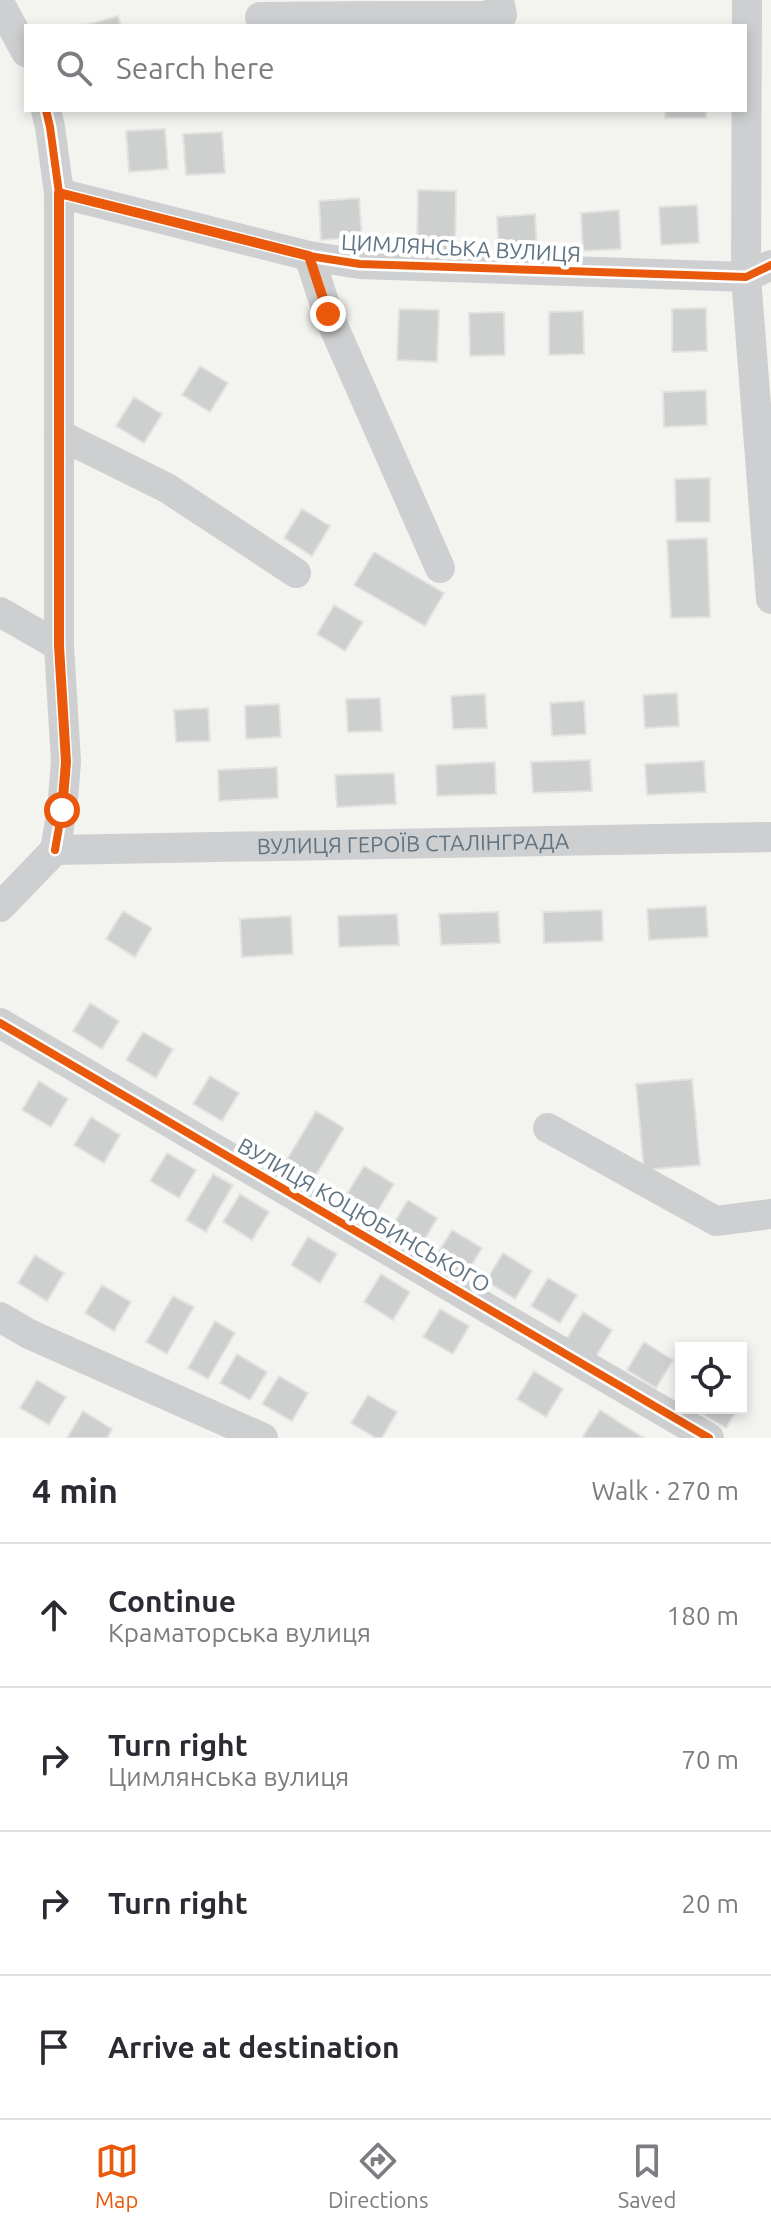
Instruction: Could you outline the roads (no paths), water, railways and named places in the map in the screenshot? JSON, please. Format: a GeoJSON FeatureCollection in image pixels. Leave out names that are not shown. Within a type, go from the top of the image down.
{"type":"FeatureCollection","features":[{"type":"Feature","properties":{"kind":"street"},"geometry":{"type":"LineString","coordinates":[[747,0],[771,599]]}},
{"type":"Feature","properties":{"kind":"street"},"geometry":{"type":"LineString","coordinates":[[0,4],[24,48]]}},
{"type":"Feature","properties":{"kind":"street"},"geometry":{"type":"LineString","coordinates":[[260,17],[500,7]]}},
{"type":"Feature","properties":{"kind":"street"},"geometry":{"type":"LineString","coordinates":[[0,907],[55,850],[66,762],[59,646],[59,193],[46,112]]}},
{"type":"Feature","properties":{"kind":"street","name":"ЦИМЛЯНСЬКА ВУЛИЦЯ"},"geometry":{"type":"LineString","coordinates":[[59,193],[309,256],[360,264],[758,271]]}},
{"type":"Feature","properties":{"kind":"street"},"geometry":{"type":"LineString","coordinates":[[309,256],[328,314],[440,568]]}},
{"type":"Feature","properties":{"kind":"street"},"geometry":{"type":"LineString","coordinates":[[60,435],[167,488],[296,573]]}},
{"type":"Feature","properties":{"kind":"street"},"geometry":{"type":"LineString","coordinates":[[0,612],[59,646]]}},
{"type":"Feature","properties":{"kind":"street","name":"ВУЛИЦЯ ГЕРОЇВ СТАЛІНГРАДА"},"geometry":{"type":"LineString","coordinates":[[55,850],[771,837]]}},
{"type":"Feature","properties":{"kind":"street","name":"ВУЛИЦЯ КОЦЮБИНСЬКОГО"},"geometry":{"type":"LineString","coordinates":[[0,1023],[709,1438]]}},
{"type":"Feature","properties":{"kind":"street"},"geometry":{"type":"LineString","coordinates":[[548,1128],[716,1221],[771,1214]]}},
{"type":"Feature","properties":{"kind":"street"},"geometry":{"type":"LineString","coordinates":[[0,1317],[29,1334],[263,1438]]}}]}
